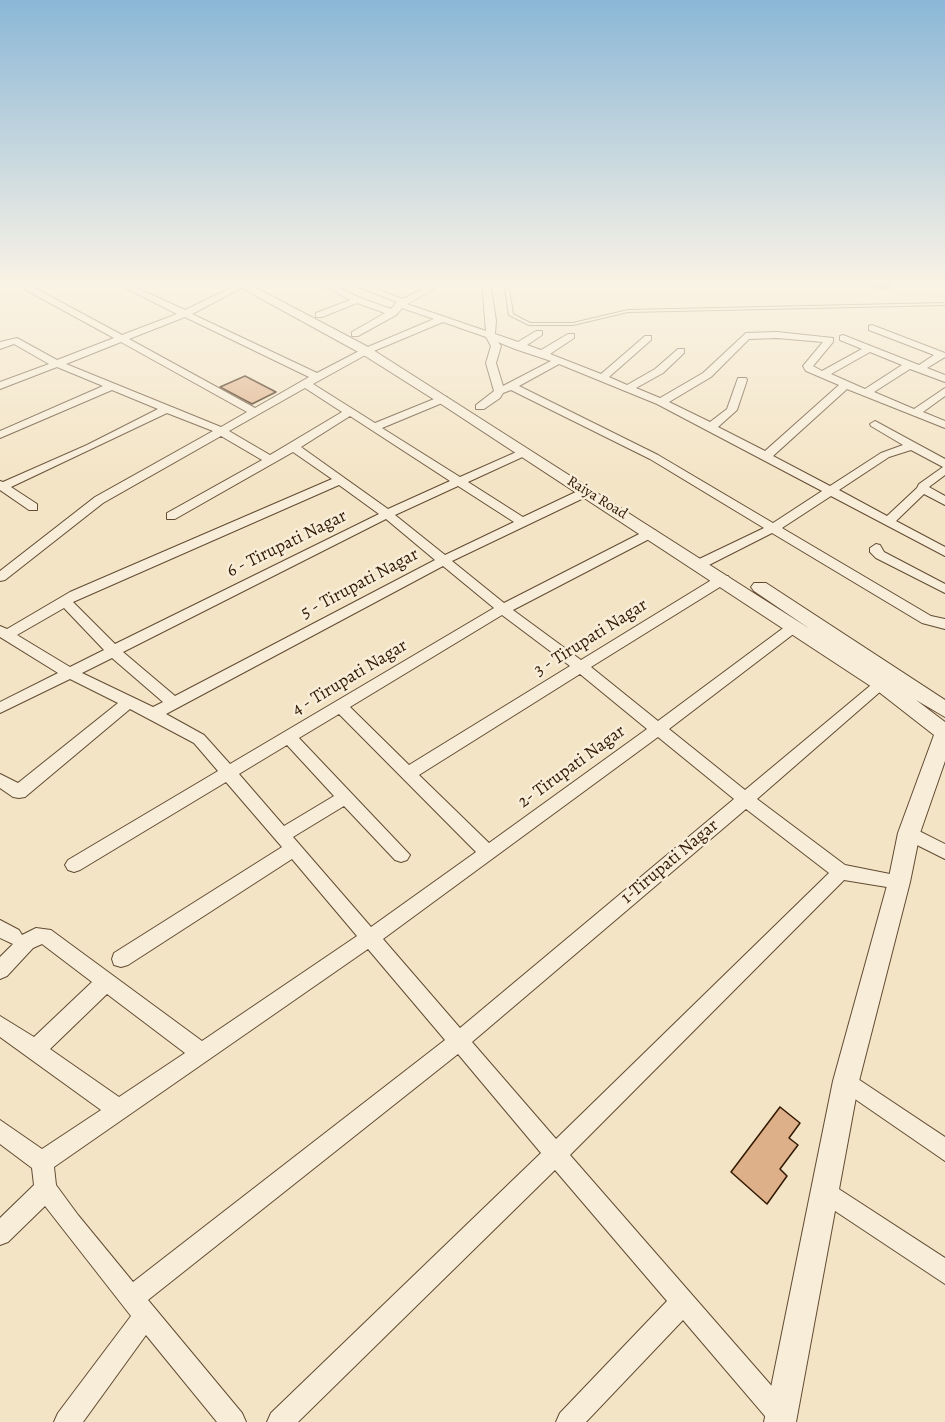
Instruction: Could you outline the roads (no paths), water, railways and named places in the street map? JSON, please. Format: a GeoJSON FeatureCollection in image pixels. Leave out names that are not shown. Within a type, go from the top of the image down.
{"type":"FeatureCollection","features":[{"type":"Feature","properties":{"kind":"street"},"geometry":{"type":"LineString","coordinates":[[29,348],[57,364],[221,431],[270,460]]}},
{"type":"Feature","properties":{"kind":"street"},"geometry":{"type":"LineString","coordinates":[[0,386],[96,348]]}},
{"type":"Feature","properties":{"kind":"street"},"geometry":{"type":"LineString","coordinates":[[137,348],[255,412]]}},
{"type":"Feature","properties":{"kind":"street"},"geometry":{"type":"LineString","coordinates":[[257,348],[317,377]]}},
{"type":"Feature","properties":{"kind":"street"},"geometry":{"type":"LineString","coordinates":[[495,348],[490,363],[505,389],[547,402],[654,457],[775,527],[927,620],[945,624]]}},
{"type":"Feature","properties":{"kind":"street"},"geometry":{"type":"LineString","coordinates":[[523,348],[661,402],[945,552]]}},
{"type":"Feature","properties":{"kind":"street"},"geometry":{"type":"LineString","coordinates":[[542,354],[551,348]]}},
{"type":"Feature","properties":{"kind":"street"},"geometry":{"type":"LineString","coordinates":[[602,378],[636,348]]}},
{"type":"Feature","properties":{"kind":"street"},"geometry":{"type":"LineString","coordinates":[[661,402],[707,375],[735,348]]}},
{"type":"Feature","properties":{"kind":"street"},"geometry":{"type":"LineString","coordinates":[[823,348],[808,366],[822,375],[945,425]]}},
{"type":"Feature","properties":{"kind":"street"},"geometry":{"type":"LineString","coordinates":[[866,393],[942,355],[925,348]]}},
{"type":"Feature","properties":{"kind":"street"},"geometry":{"type":"LineString","coordinates":[[0,577],[99,500],[317,377],[372,349]]}},
{"type":"Feature","properties":{"kind":"street","name":"Raiya Road"},"geometry":{"type":"LineString","coordinates":[[372,349],[443,399],[586,492],[651,533],[706,560],[723,579],[882,684],[945,733]]}},
{"type":"Feature","properties":{"kind":"street","name":"Raiya Road"},"geometry":{"type":"LineString","coordinates":[[372,349],[480,407],[706,560],[872,660],[945,710]]}},
{"type":"Feature","properties":{"kind":"street"},"geometry":{"type":"LineString","coordinates":[[822,375],[869,349],[945,379]]}},
{"type":"Feature","properties":{"kind":"street"},"geometry":{"type":"LineString","coordinates":[[627,389],[659,371],[681,351]]}},
{"type":"Feature","properties":{"kind":"street"},"geometry":{"type":"LineString","coordinates":[[480,407],[505,389],[558,361]]}},
{"type":"Feature","properties":{"kind":"street"},"geometry":{"type":"LineString","coordinates":[[711,427],[732,410],[742,381]]}},
{"type":"Feature","properties":{"kind":"street"},"geometry":{"type":"LineString","coordinates":[[306,384],[521,521]]}},
{"type":"Feature","properties":{"kind":"street"},"geometry":{"type":"LineString","coordinates":[[766,456],[846,384]]}},
{"type":"Feature","properties":{"kind":"street"},"geometry":{"type":"LineString","coordinates":[[0,435],[112,386]]}},
{"type":"Feature","properties":{"kind":"street"},"geometry":{"type":"LineString","coordinates":[[915,413],[945,391]]}},
{"type":"Feature","properties":{"kind":"street"},"geometry":{"type":"LineString","coordinates":[[375,427],[443,399]]}},
{"type":"Feature","properties":{"kind":"street"},"geometry":{"type":"LineString","coordinates":[[1,486],[91,447],[167,409]]}},
{"type":"Feature","properties":{"kind":"street"},"geometry":{"type":"LineString","coordinates":[[171,516],[293,447],[351,411]]}},
{"type":"Feature","properties":{"kind":"street"},"geometry":{"type":"LineString","coordinates":[[875,424],[945,464]]}},
{"type":"Feature","properties":{"kind":"street"},"geometry":{"type":"LineString","coordinates":[[706,560],[775,527],[885,455],[912,446]]}},
{"type":"Feature","properties":{"kind":"street"},"geometry":{"type":"LineString","coordinates":[[293,447],[387,514],[503,609],[581,667],[745,799],[841,872],[899,882]]}},
{"type":"Feature","properties":{"kind":"street","name":"6 - Tirupati Nagar"},"geometry":{"type":"LineString","coordinates":[[0,708],[387,514],[525,452]]}},
{"type":"Feature","properties":{"kind":"street"},"geometry":{"type":"LineString","coordinates":[[888,522],[923,489],[923,486],[945,470]]}},
{"type":"Feature","properties":{"kind":"street"},"geometry":{"type":"LineString","coordinates":[[4,633],[65,601],[340,480]]}},
{"type":"Feature","properties":{"kind":"street"},"geometry":{"type":"LineString","coordinates":[[1,486],[33,507]]}},
{"type":"Feature","properties":{"kind":"street"},"geometry":{"type":"LineString","coordinates":[[923,489],[945,501]]}},
{"type":"Feature","properties":{"kind":"street","name":"5 - Tirupati Nagar"},"geometry":{"type":"LineString","coordinates":[[153,714],[444,560],[521,521],[586,492]]}},
{"type":"Feature","properties":{"kind":"street","name":"4 - Tirupati Nagar"},"geometry":{"type":"LineString","coordinates":[[74,865],[503,609],[651,533]]}},
{"type":"Feature","properties":{"kind":"street"},"geometry":{"type":"LineString","coordinates":[[876,548],[876,552],[880,555],[945,589]]}},
{"type":"Feature","properties":{"kind":"street","name":"3 - Tirupati Nagar"},"geometry":{"type":"LineString","coordinates":[[409,772],[723,579]]}},
{"type":"Feature","properties":{"kind":"street"},"geometry":{"type":"LineString","coordinates":[[65,601],[113,651],[174,703]]}},
{"type":"Feature","properties":{"kind":"street","name":"2- Tirupati Nagar"},"geometry":{"type":"LineString","coordinates":[[42,1162],[370,938],[658,729],[795,626]]}},
{"type":"Feature","properties":{"kind":"street"},"geometry":{"type":"LineString","coordinates":[[4,633],[69,673],[153,714],[199,740],[781,1419]]}},
{"type":"Feature","properties":{"kind":"street","name":"1-Tirupati Nagar"},"geometry":{"type":"LineString","coordinates":[[67,1422],[138,1307],[459,1041],[882,684]]}},
{"type":"Feature","properties":{"kind":"street"},"geometry":{"type":"LineString","coordinates":[[0,780],[19,792],[129,702]]}},
{"type":"Feature","properties":{"kind":"street"},"geometry":{"type":"LineString","coordinates":[[340,707],[409,772],[488,853]]}},
{"type":"Feature","properties":{"kind":"street"},"geometry":{"type":"LineString","coordinates":[[781,1419],[846,1081],[899,882],[909,833],[945,733]]}},
{"type":"Feature","properties":{"kind":"street"},"geometry":{"type":"LineString","coordinates":[[288,737],[401,855]]}},
{"type":"Feature","properties":{"kind":"street"},"geometry":{"type":"LineString","coordinates":[[121,959],[287,842],[345,797]]}},
{"type":"Feature","properties":{"kind":"street"},"geometry":{"type":"LineString","coordinates":[[909,833],[945,852]]}},
{"type":"Feature","properties":{"kind":"street"},"geometry":{"type":"LineString","coordinates":[[280,1422],[556,1155],[841,872]]}},
{"type":"Feature","properties":{"kind":"street"},"geometry":{"type":"LineString","coordinates":[[0,970],[27,942],[36,936],[45,936],[202,1053]]}},
{"type":"Feature","properties":{"kind":"street"},"geometry":{"type":"LineString","coordinates":[[35,1050],[106,982]]}},
{"type":"Feature","properties":{"kind":"street"},"geometry":{"type":"LineString","coordinates":[[0,1025],[119,1110]]}},
{"type":"Feature","properties":{"kind":"street"},"geometry":{"type":"LineString","coordinates":[[846,1081],[945,1150]]}},
{"type":"Feature","properties":{"kind":"street"},"geometry":{"type":"LineString","coordinates":[[0,1131],[42,1162],[46,1189],[70,1223],[233,1422]]}},
{"type":"Feature","properties":{"kind":"street"},"geometry":{"type":"LineString","coordinates":[[0,1234],[46,1189]]}},
{"type":"Feature","properties":{"kind":"street"},"geometry":{"type":"LineString","coordinates":[[825,1191],[945,1272]]}},
{"type":"Feature","properties":{"kind":"street"},"geometry":{"type":"LineString","coordinates":[[569,1422],[682,1302]]}}]}
